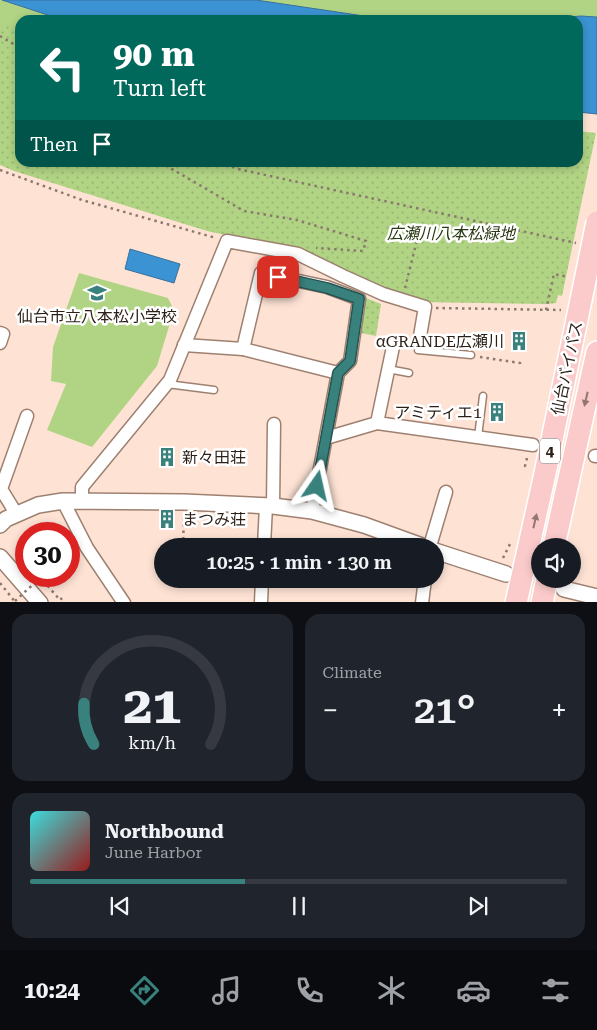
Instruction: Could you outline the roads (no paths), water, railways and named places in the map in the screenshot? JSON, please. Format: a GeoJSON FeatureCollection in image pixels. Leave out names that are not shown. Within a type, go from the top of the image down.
{"type":"FeatureCollection","features":[{"type":"Feature","properties":{"kind":"highway","name":"仙台バイパス"},"geometry":{"type":"LineString","coordinates":[[516,602],[544,478],[597,222]]}},
{"type":"Feature","properties":{"kind":"highway","name":"仙台バイパス"},"geometry":{"type":"LineString","coordinates":[[556,538],[597,352]]}},
{"type":"Feature","properties":{"kind":"highway"},"geometry":{"type":"LineString","coordinates":[[542,602],[566,591]]}},
{"type":"Feature","properties":{"kind":"street"},"geometry":{"type":"LineString","coordinates":[[82,501],[82,488],[170,380],[227,241],[298,254],[383,294],[425,307],[419,342]]}},
{"type":"Feature","properties":{"kind":"street"},"geometry":{"type":"LineString","coordinates":[[243,349],[261,274],[327,288],[359,299],[350,361],[338,373],[312,511]]}},
{"type":"Feature","properties":{"kind":"street"},"geometry":{"type":"LineString","coordinates":[[0,333],[3,334],[0,343]]}},
{"type":"Feature","properties":{"kind":"street"},"geometry":{"type":"LineString","coordinates":[[377,423],[394,342]]}},
{"type":"Feature","properties":{"kind":"street"},"geometry":{"type":"LineString","coordinates":[[184,345],[243,349],[338,373]]}},
{"type":"Feature","properties":{"kind":"street"},"geometry":{"type":"LineString","coordinates":[[17,514],[1,489],[27,416]]}},
{"type":"Feature","properties":{"kind":"street"},"geometry":{"type":"LineString","coordinates":[[326,438],[377,423],[533,445]]}},
{"type":"Feature","properties":{"kind":"street"},"geometry":{"type":"LineString","coordinates":[[265,538],[270,506],[274,424]]}},
{"type":"Feature","properties":{"kind":"street"},"geometry":{"type":"LineString","coordinates":[[432,538],[446,492]]}},
{"type":"Feature","properties":{"kind":"street"},"geometry":{"type":"LineString","coordinates":[[63,501],[87,548],[124,602]]}},
{"type":"Feature","properties":{"kind":"street"},"geometry":{"type":"LineString","coordinates":[[0,525],[17,514],[38,505],[63,501],[184,502],[270,506],[312,511],[364,525],[400,538]]}},
{"type":"Feature","properties":{"kind":"street"},"geometry":{"type":"LineString","coordinates":[[444,554],[506,574]]}},
{"type":"Feature","properties":{"kind":"street"},"geometry":{"type":"LineString","coordinates":[[0,557],[40,602]]}},
{"type":"Feature","properties":{"kind":"street"},"geometry":{"type":"LineString","coordinates":[[261,602],[262,588]]}},
{"type":"Feature","properties":{"kind":"street"},"geometry":{"type":"LineString","coordinates":[[422,602],[424,588]]}},
{"type":"Feature","properties":{"kind":"street"},"geometry":{"type":"LineString","coordinates":[[566,591],[597,597]]}},
{"type":"Feature","properties":{"kind":"lane"},"geometry":{"type":"LineString","coordinates":[[419,342],[418,350],[471,355]]}},
{"type":"Feature","properties":{"kind":"lane"},"geometry":{"type":"LineString","coordinates":[[388,369],[409,373]]}},
{"type":"Feature","properties":{"kind":"lane"},"geometry":{"type":"LineString","coordinates":[[166,384],[214,390]]}},
{"type":"Feature","properties":{"kind":"lane"},"geometry":{"type":"LineString","coordinates":[[478,437],[483,396]]}},
{"type":"Feature","properties":{"kind":"water"},"geometry":{"type":"Polygon","coordinates":[[[2,0],[256,0],[357,15],[48,15],[2,0]]]}},
{"type":"Feature","properties":{"kind":"water"},"geometry":{"type":"Polygon","coordinates":[[[583,16],[597,17],[597,114],[583,113],[583,16]]]}},
{"type":"Feature","properties":{"kind":"water"},"geometry":{"type":"Polygon","coordinates":[[[130,249],[180,264],[174,283],[125,269],[130,249]]]}},
{"type":"Feature","properties":{"kind":"place","name":"仙台市立八本松小学校"},"geometry":{"type":"Point","coordinates":[97,293]}},
{"type":"Feature","properties":{"kind":"place","name":"αGRANDE広瀬川"},"geometry":{"type":"Point","coordinates":[519,341]}},
{"type":"Feature","properties":{"kind":"place","name":"アミティエ1"},"geometry":{"type":"Point","coordinates":[497,412]}},
{"type":"Feature","properties":{"kind":"place","name":"新々田荘"},"geometry":{"type":"Point","coordinates":[167,457]}},
{"type":"Feature","properties":{"kind":"place","name":"まつみ荘"},"geometry":{"type":"Point","coordinates":[167,519]}},
{"type":"Feature","properties":{"kind":"park label","name":"広瀬川八本松緑地"},"geometry":{"type":"Point","coordinates":[451,233]}}]}
